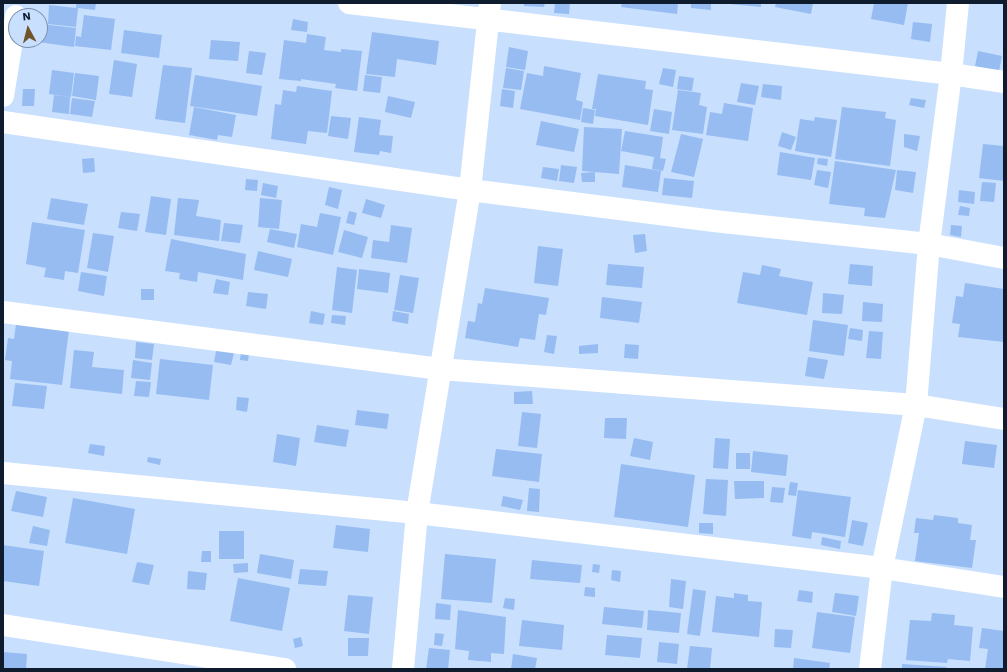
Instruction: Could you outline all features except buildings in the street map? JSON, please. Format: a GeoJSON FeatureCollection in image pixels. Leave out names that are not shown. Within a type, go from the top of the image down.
{"type":"FeatureCollection","features":[{"type":"Feature","properties":{"kind":"street"},"geometry":{"type":"LineString","coordinates":[[349,3],[489,11],[1004,82]]}},
{"type":"Feature","properties":{"kind":"street"},"geometry":{"type":"LineString","coordinates":[[870,669],[882,568],[916,405],[929,244],[951,74],[958,3]]}},
{"type":"Feature","properties":{"kind":"street"},"geometry":{"type":"LineString","coordinates":[[403,669],[417,514],[470,190],[489,11]]}},
{"type":"Feature","properties":{"kind":"street"},"geometry":{"type":"LineString","coordinates":[[3,96],[11,48]]}},
{"type":"Feature","properties":{"kind":"street"},"geometry":{"type":"LineString","coordinates":[[3,122],[470,190],[706,220],[929,244],[1004,258]]}},
{"type":"Feature","properties":{"kind":"street"},"geometry":{"type":"LineString","coordinates":[[3,312],[440,369],[916,405],[1004,419]]}},
{"type":"Feature","properties":{"kind":"street"},"geometry":{"type":"LineString","coordinates":[[3,473],[417,514],[882,568],[1004,587]]}},
{"type":"Feature","properties":{"kind":"street"},"geometry":{"type":"LineString","coordinates":[[3,625],[285,669]]}}]}
